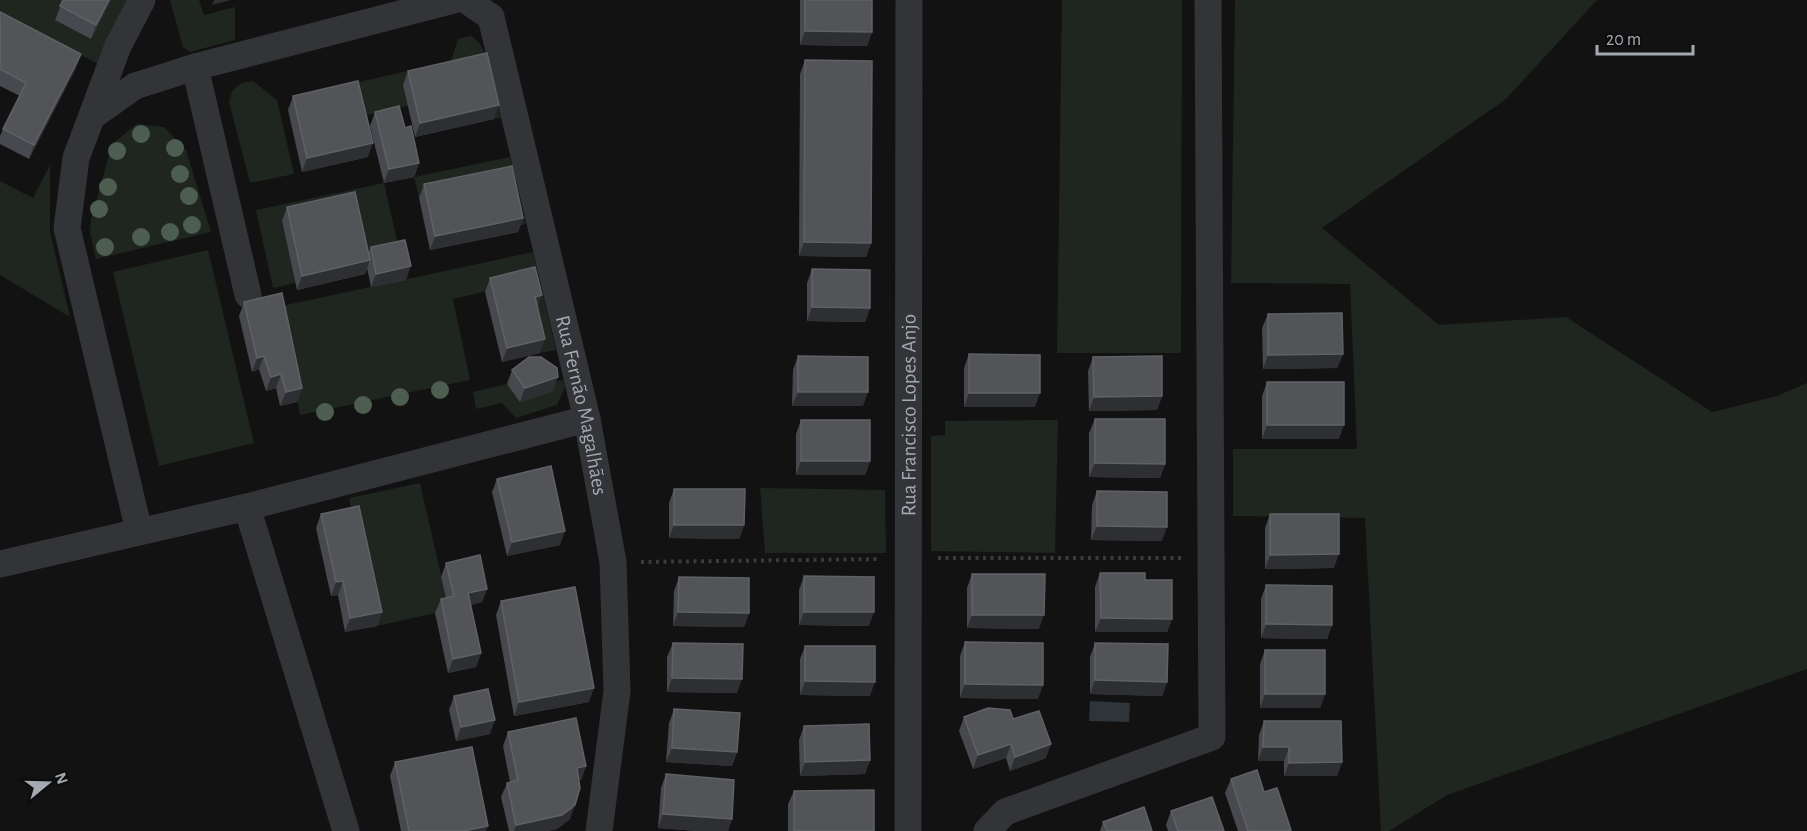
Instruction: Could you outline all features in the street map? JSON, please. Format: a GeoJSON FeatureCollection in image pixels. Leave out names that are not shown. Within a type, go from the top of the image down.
{"type":"FeatureCollection","features":[{"type":"Feature","properties":{"kind":"street"},"geometry":{"type":"LineString","coordinates":[[139,531],[67,228],[76,158],[94,115],[117,46],[142,0]]}},
{"type":"Feature","properties":{"kind":"street"},"geometry":{"type":"LineString","coordinates":[[94,115],[135,86],[195,67],[454,0]]}},
{"type":"Feature","properties":{"kind":"street","name":"Rua Fernão Magalhães"},"geometry":{"type":"LineString","coordinates":[[466,0],[491,17],[587,419],[613,562],[617,691],[599,831]]}},
{"type":"Feature","properties":{"kind":"street","name":"Rua Francisco Lopes Anjo"},"geometry":{"type":"LineString","coordinates":[[908,831],[909,0]]}},
{"type":"Feature","properties":{"kind":"street"},"geometry":{"type":"LineString","coordinates":[[987,831],[1005,812],[1212,737],[1208,0]]}},
{"type":"Feature","properties":{"kind":"street"},"geometry":{"type":"LineString","coordinates":[[195,67],[248,296]]}},
{"type":"Feature","properties":{"kind":"street"},"geometry":{"type":"LineString","coordinates":[[0,564],[247,507],[587,419]]}},
{"type":"Feature","properties":{"kind":"street"},"geometry":{"type":"LineString","coordinates":[[247,507],[346,831]]}},
{"type":"Feature","properties":{"kind":"path"},"geometry":{"type":"LineString","coordinates":[[613,562],[907,558],[1210,558]]}},
{"type":"Feature","properties":{"kind":"shaded area"},"geometry":{"type":"Polygon","coordinates":[[[0,0],[134,0],[100,65],[0,12],[0,0]]]}},
{"type":"Feature","properties":{"kind":"shaded area"},"geometry":{"type":"Polygon","coordinates":[[[170,0],[199,0],[204,15],[235,7],[235,40],[190,52],[183,47],[170,0]]]}},
{"type":"Feature","properties":{"kind":"shaded area"},"geometry":{"type":"Polygon","coordinates":[[[1062,0],[1182,0],[1181,353],[1057,353],[1062,0]]]}},
{"type":"Feature","properties":{"kind":"shaded area"},"geometry":{"type":"Polygon","coordinates":[[[1235,0],[1597,0],[1506,99],[1322,228],[1439,325],[1566,317],[1712,412],[1777,396],[1807,383],[1807,669],[1447,795],[1389,831],[1381,831],[1365,518],[1233,516],[1233,449],[1357,449],[1350,284],[1231,283],[1235,0]]]}},
{"type":"Feature","properties":{"kind":"shaded area"},"geometry":{"type":"Polygon","coordinates":[[[470,36],[483,49],[487,59],[501,118],[494,119],[408,106],[367,115],[359,82],[451,61],[458,39],[470,36]]]}},
{"type":"Feature","properties":{"kind":"shaded area"},"geometry":{"type":"Polygon","coordinates":[[[253,81],[277,100],[294,174],[250,183],[229,102],[237,86],[253,81]]]}},
{"type":"Feature","properties":{"kind":"shaded area"},"geometry":{"type":"Polygon","coordinates":[[[137,124],[164,127],[186,150],[211,232],[96,259],[90,232],[91,220],[112,144],[137,124]]]}},
{"type":"Feature","properties":{"kind":"shaded area"},"geometry":{"type":"Polygon","coordinates":[[[510,157],[526,224],[517,226],[419,198],[414,177],[510,157]]]}},
{"type":"Feature","properties":{"kind":"shaded area"},"geometry":{"type":"Polygon","coordinates":[[[50,165],[50,232],[70,317],[0,275],[0,181],[33,198],[50,165]]]}},
{"type":"Feature","properties":{"kind":"shaded area"},"geometry":{"type":"Polygon","coordinates":[[[384,183],[400,254],[366,261],[282,222],[296,283],[273,288],[256,210],[384,183]]]}},
{"type":"Feature","properties":{"kind":"shaded area"},"geometry":{"type":"Polygon","coordinates":[[[208,250],[254,443],[159,466],[113,272],[208,250]]]}},
{"type":"Feature","properties":{"kind":"shaded area"},"geometry":{"type":"Polygon","coordinates":[[[533,252],[556,350],[540,353],[530,311],[530,281],[453,299],[470,380],[300,415],[277,307],[533,252]]]}},
{"type":"Feature","properties":{"kind":"shaded area"},"geometry":{"type":"Polygon","coordinates":[[[563,380],[565,387],[557,405],[516,418],[502,403],[476,409],[473,392],[507,384],[521,402],[552,382],[563,380]]]}},
{"type":"Feature","properties":{"kind":"shaded area"},"geometry":{"type":"Polygon","coordinates":[[[1058,420],[1055,553],[931,551],[931,436],[945,435],[945,421],[1058,420]]]}},
{"type":"Feature","properties":{"kind":"shaded area"},"geometry":{"type":"Polygon","coordinates":[[[420,483],[449,610],[377,626],[349,498],[420,483]]]}},
{"type":"Feature","properties":{"kind":"shaded area"},"geometry":{"type":"Polygon","coordinates":[[[760,488],[885,490],[886,553],[765,553],[760,488]]]}},
{"type":"Feature","properties":{"kind":"shaded area"},"geometry":{"type":"Polygon","coordinates":[[[1090,701],[1130,703],[1129,722],[1089,721],[1090,701]]]}},
{"type":"Feature","properties":{"kind":"building"},"geometry":{"type":"Polygon","coordinates":[[[63,0],[109,0],[96,25],[60,6],[63,0]]]}},
{"type":"Feature","properties":{"kind":"building"},"geometry":{"type":"Polygon","coordinates":[[[805,0],[872,0],[872,32],[805,31],[805,0]]]}},
{"type":"Feature","properties":{"kind":"building"},"geometry":{"type":"Polygon","coordinates":[[[0,12],[81,54],[34,145],[3,129],[26,83],[0,69],[0,12]]]}},
{"type":"Feature","properties":{"kind":"building"},"geometry":{"type":"Polygon","coordinates":[[[487,53],[499,105],[420,123],[408,71],[487,53]]]}},
{"type":"Feature","properties":{"kind":"building"},"geometry":{"type":"Polygon","coordinates":[[[805,60],[872,61],[871,243],[804,242],[805,60]]]}},
{"type":"Feature","properties":{"kind":"building"},"geometry":{"type":"Polygon","coordinates":[[[358,81],[373,143],[307,158],[293,96],[358,81]]]}},
{"type":"Feature","properties":{"kind":"building"},"geometry":{"type":"Polygon","coordinates":[[[399,106],[405,128],[411,126],[419,163],[389,169],[375,112],[399,106]]]}},
{"type":"Feature","properties":{"kind":"building"},"geometry":{"type":"Polygon","coordinates":[[[512,166],[523,218],[435,236],[424,184],[512,166]]]}},
{"type":"Feature","properties":{"kind":"building"},"geometry":{"type":"Polygon","coordinates":[[[355,192],[370,260],[302,276],[287,207],[355,192]]]}},
{"type":"Feature","properties":{"kind":"building"},"geometry":{"type":"Polygon","coordinates":[[[405,240],[411,266],[376,274],[371,247],[405,240]]]}},
{"type":"Feature","properties":{"kind":"building"},"geometry":{"type":"Polygon","coordinates":[[[535,267],[542,295],[535,297],[545,339],[507,348],[490,278],[535,267]]]}},
{"type":"Feature","properties":{"kind":"building"},"geometry":{"type":"Polygon","coordinates":[[[812,269],[870,270],[870,308],[812,307],[812,269]]]}},
{"type":"Feature","properties":{"kind":"building"},"geometry":{"type":"Polygon","coordinates":[[[282,293],[302,388],[286,392],[281,374],[271,377],[264,356],[257,358],[244,302],[282,293]]]}},
{"type":"Feature","properties":{"kind":"building"},"geometry":{"type":"Polygon","coordinates":[[[1342,313],[1343,354],[1268,355],[1268,314],[1342,313]]]}},
{"type":"Feature","properties":{"kind":"building"},"geometry":{"type":"Polygon","coordinates":[[[969,354],[1040,355],[1040,393],[969,393],[969,354]]]}},
{"type":"Feature","properties":{"kind":"building"},"geometry":{"type":"Polygon","coordinates":[[[798,356],[868,357],[868,392],[798,392],[798,356]]]}},
{"type":"Feature","properties":{"kind":"building"},"geometry":{"type":"Polygon","coordinates":[[[1162,356],[1162,396],[1094,397],[1093,357],[1162,356]]]}},
{"type":"Feature","properties":{"kind":"building"},"geometry":{"type":"Polygon","coordinates":[[[529,357],[541,357],[557,368],[558,377],[525,388],[512,370],[529,357]]]}},
{"type":"Feature","properties":{"kind":"building"},"geometry":{"type":"Polygon","coordinates":[[[1267,382],[1344,382],[1344,425],[1267,425],[1267,382]]]}},
{"type":"Feature","properties":{"kind":"building"},"geometry":{"type":"Polygon","coordinates":[[[1095,419],[1165,419],[1165,464],[1095,463],[1095,419]]]}},
{"type":"Feature","properties":{"kind":"building"},"geometry":{"type":"Polygon","coordinates":[[[801,420],[870,420],[870,461],[801,461],[801,420]]]}},
{"type":"Feature","properties":{"kind":"building"},"geometry":{"type":"Polygon","coordinates":[[[551,466],[565,531],[512,542],[497,479],[551,466]]]}},
{"type":"Feature","properties":{"kind":"building"},"geometry":{"type":"Polygon","coordinates":[[[674,489],[745,489],[744,525],[674,525],[674,489]]]}},
{"type":"Feature","properties":{"kind":"building"},"geometry":{"type":"Polygon","coordinates":[[[1097,491],[1167,492],[1167,527],[1097,526],[1097,491]]]}},
{"type":"Feature","properties":{"kind":"building"},"geometry":{"type":"Polygon","coordinates":[[[359,506],[382,612],[350,618],[343,581],[336,582],[321,514],[359,506]]]}},
{"type":"Feature","properties":{"kind":"building"},"geometry":{"type":"Polygon","coordinates":[[[1270,514],[1339,514],[1339,554],[1270,555],[1270,514]]]}},
{"type":"Feature","properties":{"kind":"building"},"geometry":{"type":"Polygon","coordinates":[[[480,555],[487,589],[468,593],[481,653],[453,659],[441,599],[454,596],[446,563],[480,555]]]}},
{"type":"Feature","properties":{"kind":"building"},"geometry":{"type":"Polygon","coordinates":[[[1100,573],[1145,573],[1145,580],[1172,580],[1172,619],[1101,618],[1100,573]]]}},
{"type":"Feature","properties":{"kind":"building"},"geometry":{"type":"Polygon","coordinates":[[[972,574],[1045,574],[1044,615],[972,615],[972,574]]]}},
{"type":"Feature","properties":{"kind":"building"},"geometry":{"type":"Polygon","coordinates":[[[804,576],[874,577],[874,612],[804,612],[804,576]]]}},
{"type":"Feature","properties":{"kind":"building"},"geometry":{"type":"Polygon","coordinates":[[[679,577],[749,578],[749,613],[678,612],[679,577]]]}},
{"type":"Feature","properties":{"kind":"building"},"geometry":{"type":"Polygon","coordinates":[[[1266,585],[1332,586],[1332,625],[1266,624],[1266,585]]]}},
{"type":"Feature","properties":{"kind":"building"},"geometry":{"type":"Polygon","coordinates":[[[575,587],[594,688],[519,702],[501,601],[575,587]]]}},
{"type":"Feature","properties":{"kind":"building"},"geometry":{"type":"Polygon","coordinates":[[[965,642],[1043,643],[1043,685],[965,684],[965,642]]]}},
{"type":"Feature","properties":{"kind":"building"},"geometry":{"type":"Polygon","coordinates":[[[673,643],[743,644],[742,679],[672,678],[673,643]]]}},
{"type":"Feature","properties":{"kind":"building"},"geometry":{"type":"Polygon","coordinates":[[[1095,643],[1168,644],[1167,682],[1095,680],[1095,643]]]}},
{"type":"Feature","properties":{"kind":"building"},"geometry":{"type":"Polygon","coordinates":[[[805,646],[875,646],[875,682],[805,681],[805,646]]]}},
{"type":"Feature","properties":{"kind":"building"},"geometry":{"type":"Polygon","coordinates":[[[1265,650],[1325,650],[1325,694],[1265,694],[1265,650]]]}},
{"type":"Feature","properties":{"kind":"building"},"geometry":{"type":"Polygon","coordinates":[[[488,689],[495,720],[461,727],[454,696],[488,689]]]}},
{"type":"Feature","properties":{"kind":"building"},"geometry":{"type":"Polygon","coordinates":[[[988,708],[1010,710],[1013,719],[1039,711],[1051,744],[1015,757],[1011,744],[978,755],[964,717],[988,708]]]}},
{"type":"Feature","properties":{"kind":"building"},"geometry":{"type":"Polygon","coordinates":[[[674,709],[740,713],[737,752],[672,748],[674,709]]]}},
{"type":"Feature","properties":{"kind":"building"},"geometry":{"type":"Polygon","coordinates":[[[576,718],[586,766],[577,768],[580,788],[575,805],[562,815],[516,825],[507,783],[518,780],[508,732],[576,718]]]}},
{"type":"Feature","properties":{"kind":"building"},"geometry":{"type":"Polygon","coordinates":[[[1264,721],[1341,721],[1342,762],[1289,763],[1289,747],[1263,747],[1264,721]]]}},
{"type":"Feature","properties":{"kind":"building"},"geometry":{"type":"Polygon","coordinates":[[[869,724],[870,760],[805,762],[804,726],[869,724]]]}},
{"type":"Feature","properties":{"kind":"building"},"geometry":{"type":"Polygon","coordinates":[[[472,747],[488,826],[463,831],[409,831],[395,762],[472,747]]]}},
{"type":"Feature","properties":{"kind":"building"},"geometry":{"type":"Polygon","coordinates":[[[1257,770],[1264,792],[1277,788],[1291,830],[1248,831],[1231,779],[1257,770]]]}},
{"type":"Feature","properties":{"kind":"building"},"geometry":{"type":"Polygon","coordinates":[[[666,774],[734,780],[732,819],[663,814],[666,774]]]}},
{"type":"Feature","properties":{"kind":"building"},"geometry":{"type":"Polygon","coordinates":[[[874,790],[874,831],[794,831],[794,791],[874,790]]]}},
{"type":"Feature","properties":{"kind":"building"},"geometry":{"type":"Polygon","coordinates":[[[1212,797],[1224,831],[1178,831],[1171,811],[1212,797]]]}},
{"type":"Feature","properties":{"kind":"building"},"geometry":{"type":"Polygon","coordinates":[[[1144,807],[1152,831],[1107,831],[1103,822],[1144,807]]]}}]}
